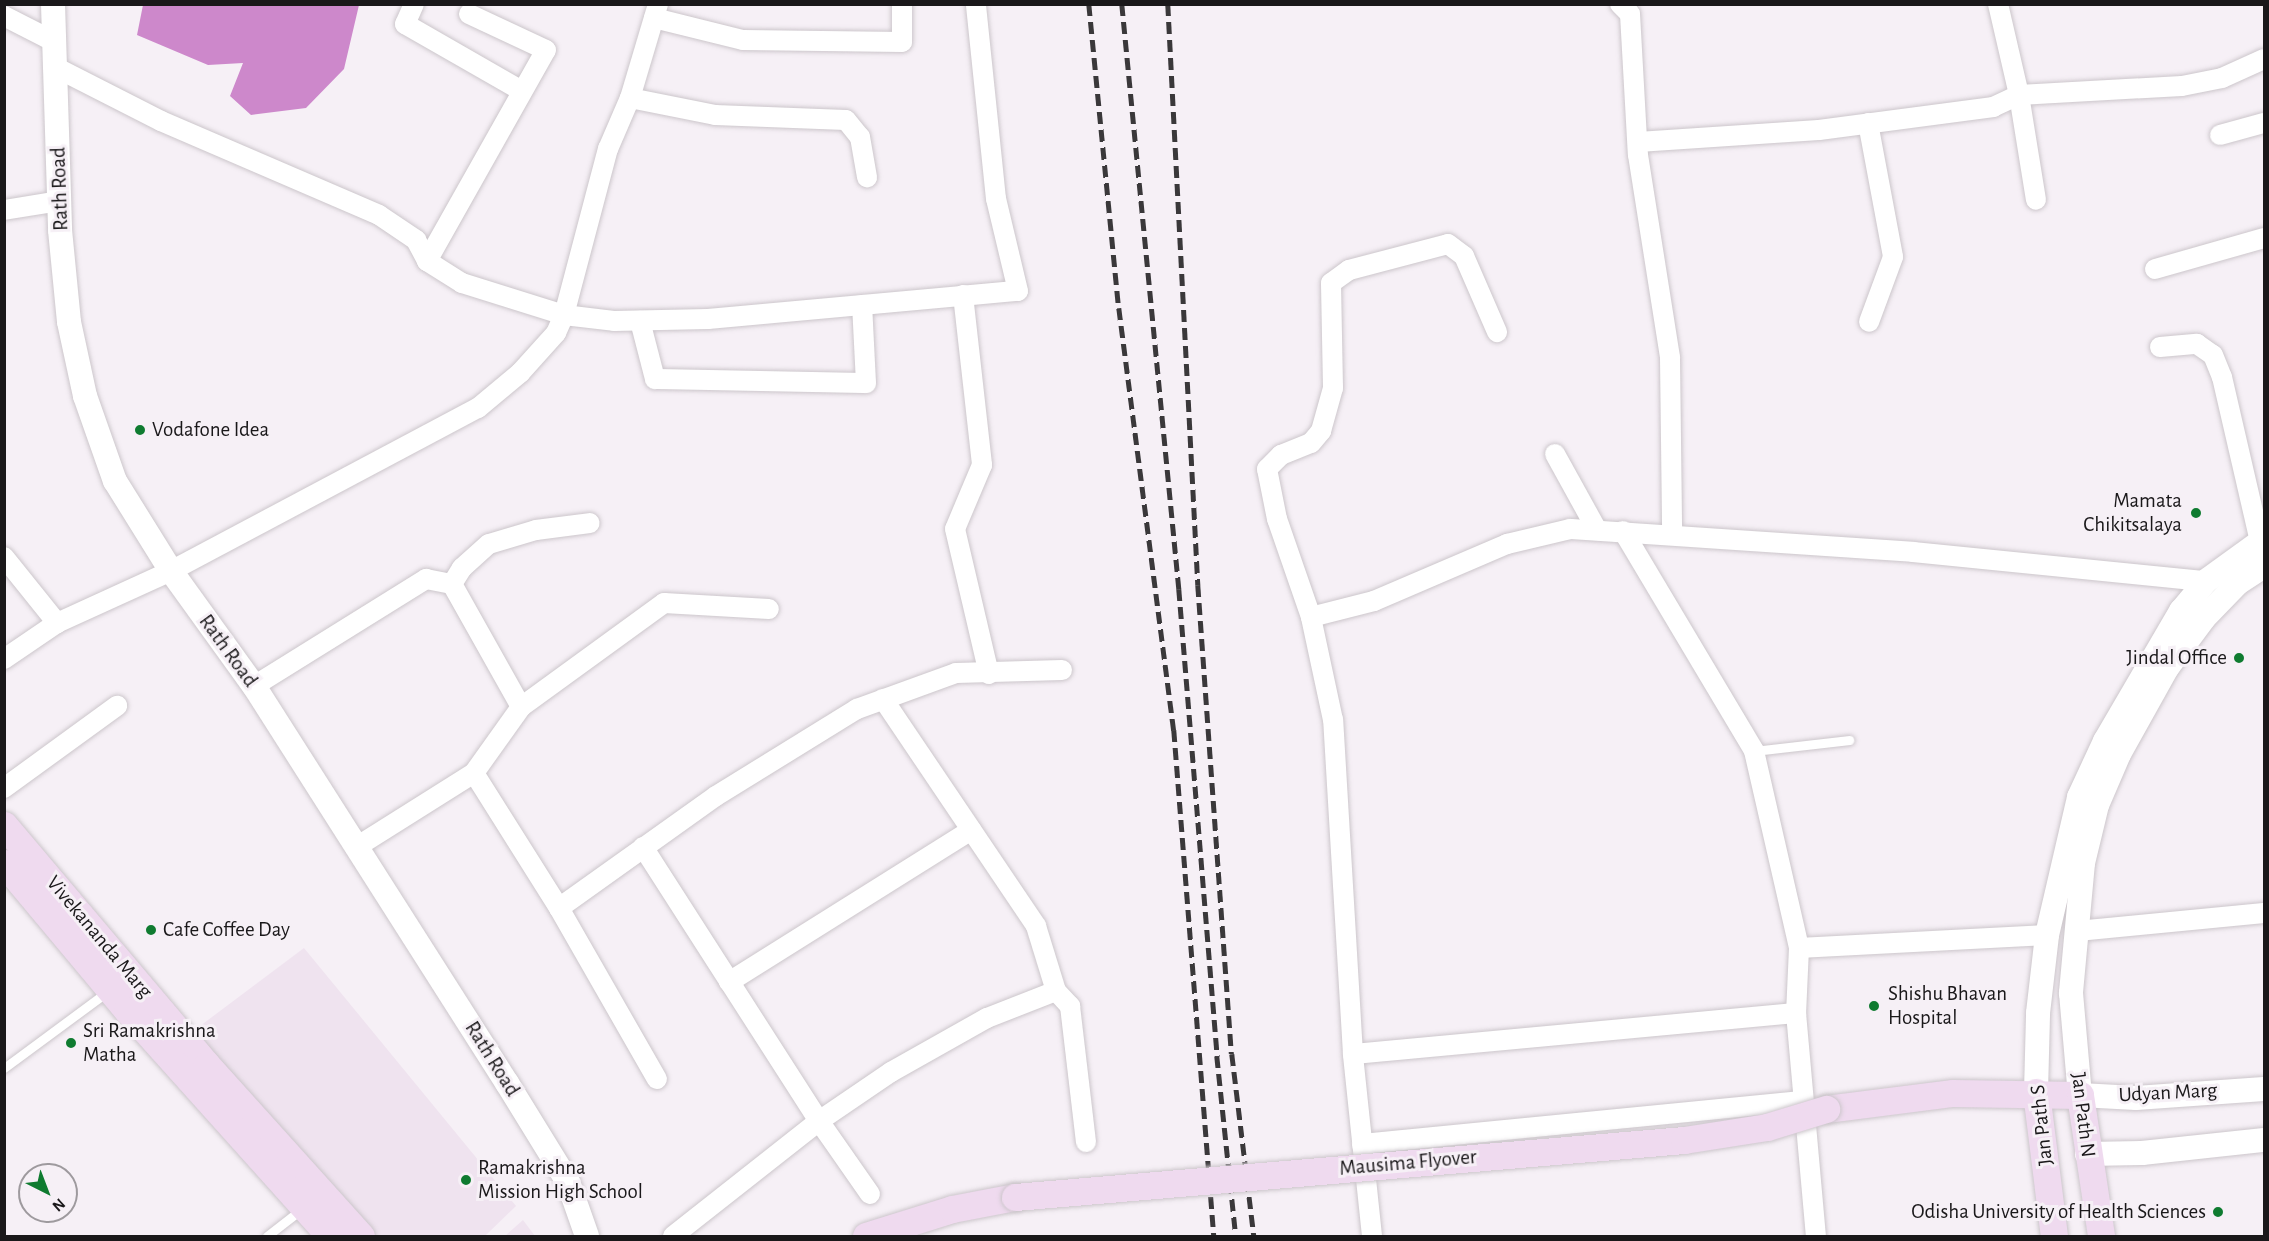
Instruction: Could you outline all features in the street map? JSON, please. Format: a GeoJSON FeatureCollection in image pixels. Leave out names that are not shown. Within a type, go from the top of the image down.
{"type":"FeatureCollection","features":[{"type":"Feature","properties":{"kind":"main road","name":"Vivekananda Marg"},"geometry":{"type":"LineString","coordinates":[[4,825],[207,1065],[361,1236]]}},
{"type":"Feature","properties":{"kind":"main road","name":"Vivekananda Marg"},"geometry":{"type":"LineString","coordinates":[[10,880],[330,1236]]}},
{"type":"Feature","properties":{"kind":"main road","name":"Udyan Marg"},"geometry":{"type":"LineString","coordinates":[[1953,1094],[2036,1092],[2080,1095]]}},
{"type":"Feature","properties":{"kind":"main road","name":"Jan Path S"},"geometry":{"type":"LineString","coordinates":[[2036,1092],[2054,1236]]}},
{"type":"Feature","properties":{"kind":"main road","name":"Mausima Flyover"},"geometry":{"type":"LineString","coordinates":[[866,1236],[952,1209],[1016,1197],[1684,1140],[1767,1128],[1814,1105],[1953,1094]]}},
{"type":"Feature","properties":{"kind":"main road","name":"Jan Path N"},"geometry":{"type":"LineString","coordinates":[[2080,1095],[2101,1236]]}},
{"type":"Feature","properties":{"kind":"main road"},"geometry":{"type":"LineString","coordinates":[[2045,1158],[2087,1154]]}},
{"type":"Feature","properties":{"kind":"street","name":"Rath Road"},"geometry":{"type":"LineString","coordinates":[[53,4],[60,201],[69,321],[85,396],[115,481],[171,571],[254,686],[358,846],[568,1182],[587,1236]]}},
{"type":"Feature","properties":{"kind":"street"},"geometry":{"type":"LineString","coordinates":[[414,4],[405,24],[522,91]]}},
{"type":"Feature","properties":{"kind":"street"},"geometry":{"type":"LineString","coordinates":[[4,659],[57,623],[171,571],[478,408],[520,373],[556,333],[564,315],[608,149],[630,98],[656,11],[743,40],[902,42],[902,4]]}},
{"type":"Feature","properties":{"kind":"street"},"geometry":{"type":"LineString","coordinates":[[55,67],[161,121],[379,215],[416,240],[427,261],[462,283],[564,315],[640,321],[1018,291],[996,199],[976,4]]}},
{"type":"Feature","properties":{"kind":"street"},"geometry":{"type":"LineString","coordinates":[[1620,4],[1630,14],[1638,142],[1670,358],[1672,533]]}},
{"type":"Feature","properties":{"kind":"street"},"geometry":{"type":"LineString","coordinates":[[1998,4],[2019,96],[2036,200]]}},
{"type":"Feature","properties":{"kind":"street"},"geometry":{"type":"LineString","coordinates":[[427,261],[546,50],[469,14]]}},
{"type":"Feature","properties":{"kind":"street"},"geometry":{"type":"LineString","coordinates":[[4,16],[53,41]]}},
{"type":"Feature","properties":{"kind":"street"},"geometry":{"type":"LineString","coordinates":[[1638,142],[1868,123],[1993,107],[2019,96],[2109,87],[2182,86],[2222,78],[2265,59]]}},
{"type":"Feature","properties":{"kind":"street"},"geometry":{"type":"LineString","coordinates":[[630,98],[716,115],[846,120],[860,137],[867,177]]}},
{"type":"Feature","properties":{"kind":"street"},"geometry":{"type":"LineString","coordinates":[[1868,123],[1893,257],[1869,322]]}},
{"type":"Feature","properties":{"kind":"street"},"geometry":{"type":"LineString","coordinates":[[2220,135],[2265,123]]}},
{"type":"Feature","properties":{"kind":"street"},"geometry":{"type":"LineString","coordinates":[[4,210],[60,201]]}},
{"type":"Feature","properties":{"kind":"street"},"geometry":{"type":"LineString","coordinates":[[2155,269],[2265,238]]}},
{"type":"Feature","properties":{"kind":"street"},"geometry":{"type":"LineString","coordinates":[[1372,1236],[1353,1054],[1333,720],[1311,617],[1277,519],[1267,469],[1281,454],[1311,443],[1321,431],[1333,388],[1331,283],[1349,270],[1448,244],[1464,256],[1497,332]]}},
{"type":"Feature","properties":{"kind":"street"},"geometry":{"type":"LineString","coordinates":[[963,295],[982,465],[955,529],[989,674]]}},
{"type":"Feature","properties":{"kind":"street"},"geometry":{"type":"LineString","coordinates":[[640,321],[655,379],[866,383],[862,305]]}},
{"type":"Feature","properties":{"kind":"street"},"geometry":{"type":"LineString","coordinates":[[2160,347],[2197,344],[2213,355],[2222,377],[2263,543]]}},
{"type":"Feature","properties":{"kind":"street"},"geometry":{"type":"LineString","coordinates":[[1555,454],[1597,530]]}},
{"type":"Feature","properties":{"kind":"street"},"geometry":{"type":"LineString","coordinates":[[452,584],[462,568],[489,544],[536,530],[590,523]]}},
{"type":"Feature","properties":{"kind":"street"},"geometry":{"type":"LineString","coordinates":[[1311,617],[1374,601],[1507,544],[1570,529],[1672,533],[2206,581]]}},
{"type":"Feature","properties":{"kind":"street"},"geometry":{"type":"LineString","coordinates":[[1623,531],[1754,751],[1799,948],[1796,1013],[1814,1105],[1816,1236]]}},
{"type":"Feature","properties":{"kind":"street","name":"Jan Path S"},"geometry":{"type":"LineString","coordinates":[[2036,1092],[2038,1013],[2047,935],[2079,797],[2148,664],[2206,581],[2263,543]]}},
{"type":"Feature","properties":{"kind":"street"},"geometry":{"type":"LineString","coordinates":[[4,557],[57,623]]}},
{"type":"Feature","properties":{"kind":"street","name":"Jan Path N"},"geometry":{"type":"LineString","coordinates":[[2080,1095],[2071,993],[2084,863],[2094,817],[2119,753],[2167,668],[2204,618],[2238,584],[2265,566]]}},
{"type":"Feature","properties":{"kind":"street"},"geometry":{"type":"LineString","coordinates":[[254,686],[426,579],[452,584],[521,707]]}},
{"type":"Feature","properties":{"kind":"street"},"geometry":{"type":"LineString","coordinates":[[358,846],[474,773],[521,707],[664,603],[769,609]]}},
{"type":"Feature","properties":{"kind":"street"},"geometry":{"type":"LineString","coordinates":[[559,908],[716,796],[856,709],[956,673],[989,674],[1062,670]]}},
{"type":"Feature","properties":{"kind":"street"},"geometry":{"type":"LineString","coordinates":[[884,699],[1036,926],[1056,992],[1070,1006],[1086,1142]]}},
{"type":"Feature","properties":{"kind":"street"},"geometry":{"type":"LineString","coordinates":[[4,788],[117,706]]}},
{"type":"Feature","properties":{"kind":"street"},"geometry":{"type":"LineString","coordinates":[[474,773],[559,908],[657,1079]]}},
{"type":"Feature","properties":{"kind":"street"},"geometry":{"type":"LineString","coordinates":[[729,982],[971,830]]}},
{"type":"Feature","properties":{"kind":"street"},"geometry":{"type":"LineString","coordinates":[[643,847],[819,1121],[870,1194]]}},
{"type":"Feature","properties":{"kind":"street"},"geometry":{"type":"LineString","coordinates":[[2077,931],[2265,913]]}},
{"type":"Feature","properties":{"kind":"street"},"geometry":{"type":"LineString","coordinates":[[1799,948],[2047,935]]}},
{"type":"Feature","properties":{"kind":"street"},"geometry":{"type":"LineString","coordinates":[[673,1236],[819,1121],[891,1072],[977,1023],[1056,992]]}},
{"type":"Feature","properties":{"kind":"street"},"geometry":{"type":"LineString","coordinates":[[1353,1054],[1796,1013]]}},
{"type":"Feature","properties":{"kind":"street","name":"Udyan Marg"},"geometry":{"type":"LineString","coordinates":[[2080,1095],[2136,1098],[2265,1089]]}},
{"type":"Feature","properties":{"kind":"street"},"geometry":{"type":"LineString","coordinates":[[1362,1144],[1814,1105]]}},
{"type":"Feature","properties":{"kind":"street"},"geometry":{"type":"LineString","coordinates":[[2087,1154],[2142,1153],[2265,1140]]}},
{"type":"Feature","properties":{"kind":"lane"},"geometry":{"type":"LineString","coordinates":[[1754,751],[1849,740]]}},
{"type":"Feature","properties":{"kind":"lane"},"geometry":{"type":"LineString","coordinates":[[4,1068],[110,990]]}},
{"type":"Feature","properties":{"kind":"lane"},"geometry":{"type":"LineString","coordinates":[[267,1236],[303,1208]]}},
{"type":"Feature","properties":{"kind":"shaded area"},"geometry":{"type":"Polygon","coordinates":[[[143,4],[359,5],[344,69],[306,108],[251,115],[230,96],[243,63],[208,65],[137,35],[143,4]]]}},
{"type":"Feature","properties":{"kind":"shaded area"},"geometry":{"type":"Polygon","coordinates":[[[304,948],[516,1206],[485,1236],[375,1236],[192,1032],[304,948]]]}},
{"type":"Feature","properties":{"kind":"shaded area"},"geometry":{"type":"Polygon","coordinates":[[[523,1220],[535,1236],[505,1236],[523,1220]]]}},
{"type":"Feature","properties":{"kind":"railway"},"geometry":{"type":"LineString","coordinates":[[1089,4],[1119,308],[1174,730],[1214,1236]]}},
{"type":"Feature","properties":{"kind":"railway"},"geometry":{"type":"LineString","coordinates":[[1122,4],[1179,589],[1217,1056],[1236,1236]]}},
{"type":"Feature","properties":{"kind":"railway"},"geometry":{"type":"LineString","coordinates":[[1168,4],[1198,585],[1232,1054],[1254,1236]]}},
{"type":"Feature","properties":{"kind":"place","name":"Vodafone Idea"},"geometry":{"type":"Point","coordinates":[140,430]}},
{"type":"Feature","properties":{"kind":"place","name":"Mamata Chikitsalaya"},"geometry":{"type":"Point","coordinates":[2196,513]}},
{"type":"Feature","properties":{"kind":"place","name":"Jindal Office"},"geometry":{"type":"Point","coordinates":[2239,658]}},
{"type":"Feature","properties":{"kind":"place","name":"Cafe Coffee Day"},"geometry":{"type":"Point","coordinates":[151,930]}},
{"type":"Feature","properties":{"kind":"place","name":"Shishu Bhavan Hospital"},"geometry":{"type":"Point","coordinates":[1874,1006]}},
{"type":"Feature","properties":{"kind":"place","name":"Sri Ramakrishna Matha"},"geometry":{"type":"Point","coordinates":[71,1043]}},
{"type":"Feature","properties":{"kind":"place","name":"Ramakrishna Mission High School"},"geometry":{"type":"Point","coordinates":[466,1180]}},
{"type":"Feature","properties":{"kind":"place","name":"Odisha University of Health Sciences"},"geometry":{"type":"Point","coordinates":[2218,1212]}}]}
